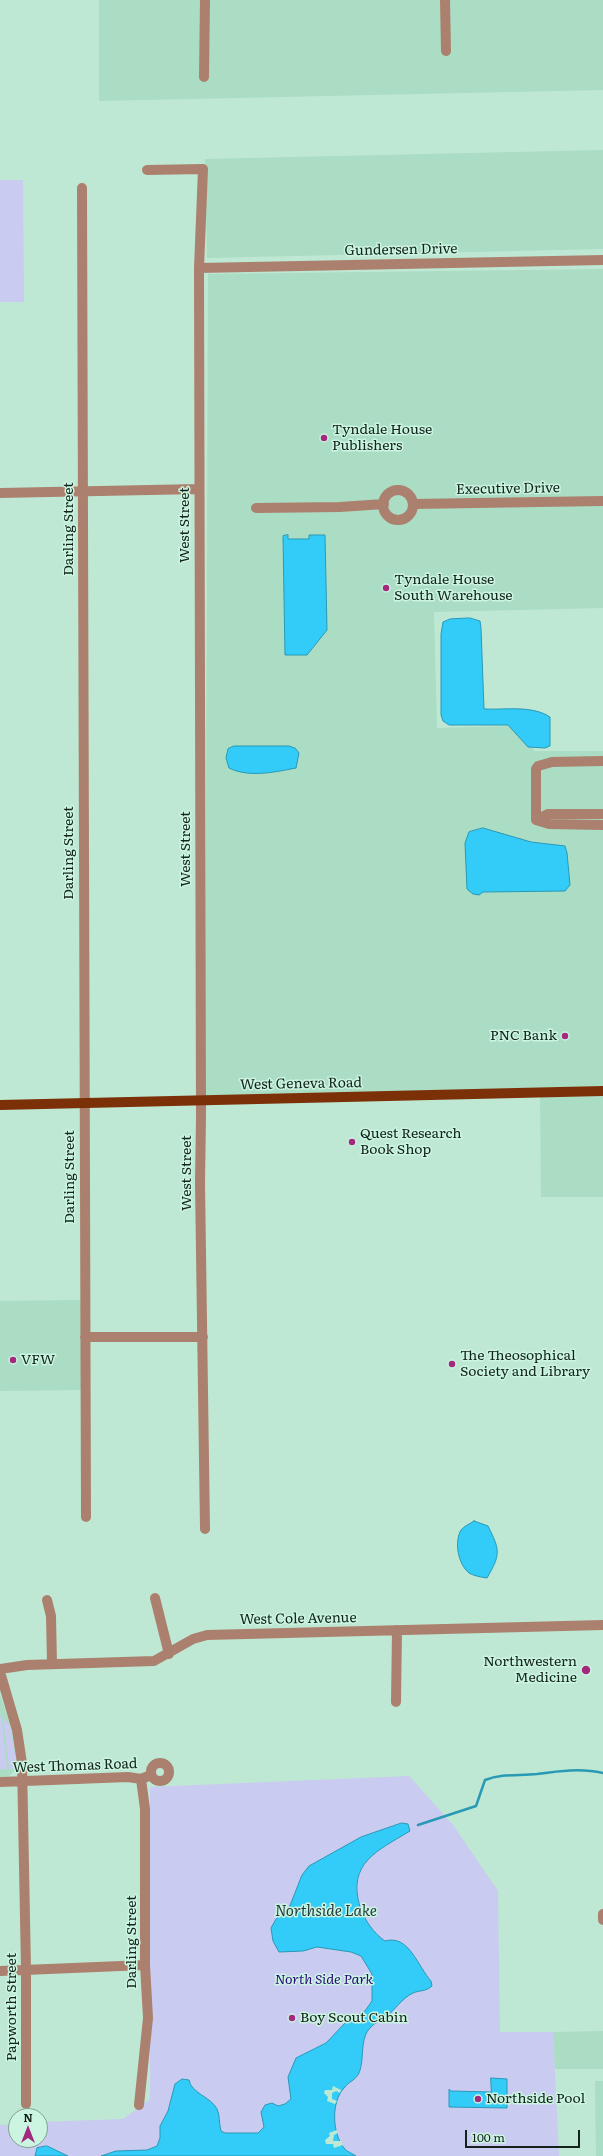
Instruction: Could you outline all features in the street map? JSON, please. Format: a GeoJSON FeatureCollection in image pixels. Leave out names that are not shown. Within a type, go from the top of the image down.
{"type":"FeatureCollection","features":[{"type":"Feature","properties":{"kind":"main road","name":"West Geneva Road"},"geometry":{"type":"LineString","coordinates":[[0,1105],[603,1091]]}},
{"type":"Feature","properties":{"kind":"street"},"geometry":{"type":"LineString","coordinates":[[204,77],[205,0]]}},
{"type":"Feature","properties":{"kind":"street"},"geometry":{"type":"LineString","coordinates":[[445,0],[446,51]]}},
{"type":"Feature","properties":{"kind":"street","name":"West Street"},"geometry":{"type":"LineString","coordinates":[[147,170],[203,169],[199,268],[200,1183],[205,1528]]}},
{"type":"Feature","properties":{"kind":"street","name":"Darling Street"},"geometry":{"type":"LineString","coordinates":[[82,188],[86,1518]]}},
{"type":"Feature","properties":{"kind":"street","name":"Gundersen Drive"},"geometry":{"type":"LineString","coordinates":[[199,268],[603,260]]}},
{"type":"Feature","properties":{"kind":"street"},"geometry":{"type":"LineString","coordinates":[[0,492],[83,492],[199,489]]}},
{"type":"Feature","properties":{"kind":"street"},"geometry":{"type":"LineString","coordinates":[[401,491],[410,495],[413,504],[411,513],[398,520],[389,517],[386,513],[384,504],[388,495],[401,491]]}},
{"type":"Feature","properties":{"kind":"street","name":"Executive Drive"},"geometry":{"type":"LineString","coordinates":[[413,504],[603,501]]}},
{"type":"Feature","properties":{"kind":"street"},"geometry":{"type":"LineString","coordinates":[[256,508],[340,507],[384,504]]}},
{"type":"Feature","properties":{"kind":"street"},"geometry":{"type":"LineString","coordinates":[[536,820],[536,769],[538,766],[552,762],[603,761]]}},
{"type":"Feature","properties":{"kind":"street"},"geometry":{"type":"LineString","coordinates":[[536,820],[548,814],[603,814]]}},
{"type":"Feature","properties":{"kind":"street"},"geometry":{"type":"LineString","coordinates":[[536,820],[549,824],[603,824]]}},
{"type":"Feature","properties":{"kind":"street"},"geometry":{"type":"LineString","coordinates":[[85,1337],[203,1337]]}},
{"type":"Feature","properties":{"kind":"street"},"geometry":{"type":"LineString","coordinates":[[155,1598],[169,1654]]}},
{"type":"Feature","properties":{"kind":"street"},"geometry":{"type":"LineString","coordinates":[[47,1600],[51,1616],[52,1664]]}},
{"type":"Feature","properties":{"kind":"street","name":"West Cole Avenue"},"geometry":{"type":"LineString","coordinates":[[0,1669],[52,1664],[154,1661],[169,1654],[193,1639],[207,1635],[603,1626]]}},
{"type":"Feature","properties":{"kind":"street"},"geometry":{"type":"LineString","coordinates":[[396,1702],[397,1630]]}},
{"type":"Feature","properties":{"kind":"street","name":"Papworth Street"},"geometry":{"type":"LineString","coordinates":[[0,1672],[16,1730],[22,1782],[26,1970],[26,2104]]}},
{"type":"Feature","properties":{"kind":"street","name":"West Thomas Road"},"geometry":{"type":"LineString","coordinates":[[0,1782],[128,1777],[141,1779],[151,1776]]}},
{"type":"Feature","properties":{"kind":"street","name":"Darling Street"},"geometry":{"type":"LineString","coordinates":[[139,2105],[148,2018],[145,1965],[145,1809],[141,1779]]}},
{"type":"Feature","properties":{"kind":"street"},"geometry":{"type":"LineString","coordinates":[[603,1914],[603,1920]]}},
{"type":"Feature","properties":{"kind":"street"},"geometry":{"type":"LineString","coordinates":[[0,1971],[145,1965]]}},
{"type":"Feature","properties":{"kind":"shaded area"},"geometry":{"type":"Polygon","coordinates":[[[99,0],[603,0],[603,90],[99,101],[99,0]]]}},
{"type":"Feature","properties":{"kind":"shaded area"},"geometry":{"type":"Polygon","coordinates":[[[603,150],[603,249],[207,258],[205,159],[603,150]]]}},
{"type":"Feature","properties":{"kind":"shaded area"},"geometry":{"type":"Polygon","coordinates":[[[603,269],[603,608],[434,612],[437,728],[515,726],[535,751],[603,751],[603,1086],[205,1097],[208,274],[603,269]]]}},
{"type":"Feature","properties":{"kind":"shaded area"},"geometry":{"type":"Polygon","coordinates":[[[603,1093],[603,1197],[541,1197],[540,1094],[603,1093]]]}},
{"type":"Feature","properties":{"kind":"shaded area"},"geometry":{"type":"Polygon","coordinates":[[[83,1300],[84,1390],[0,1391],[0,1301],[83,1300]]]}},
{"type":"Feature","properties":{"kind":"shaded area"},"geometry":{"type":"Polygon","coordinates":[[[0,1695],[10,1724],[18,1761],[15,1770],[9,1776],[0,1777],[0,1695]]]}},
{"type":"Feature","properties":{"kind":"shaded area"},"geometry":{"type":"Polygon","coordinates":[[[603,2031],[603,2069],[555,2069],[553,2032],[603,2031]]]}},
{"type":"Feature","properties":{"kind":"shaded area"},"geometry":{"type":"Polygon","coordinates":[[[595,2081],[603,2081],[603,2156],[596,2156],[595,2081]]]}},
{"type":"Feature","properties":{"kind":"green space"},"geometry":{"type":"Polygon","coordinates":[[[0,180],[23,180],[24,302],[0,302],[0,180]]]}},
{"type":"Feature","properties":{"kind":"green space"},"geometry":{"type":"Polygon","coordinates":[[[0,1714],[2,1721],[7,1769],[0,1769],[0,1714]]]}},
{"type":"Feature","properties":{"kind":"green space"},"geometry":{"type":"Polygon","coordinates":[[[3,1717],[10,1726],[16,1760],[15,1769],[9,1769],[3,1717]]]}},
{"type":"Feature","properties":{"kind":"green space","name":"North Side Park"},"geometry":{"type":"Polygon","coordinates":[[[409,1776],[453,1825],[498,1891],[500,2032],[553,2032],[559,2156],[0,2156],[0,2125],[8,2124],[8,2148],[48,2148],[48,2122],[123,2119],[150,2099],[150,1787],[409,1776]]]}},
{"type":"Feature","properties":{"kind":"water"},"geometry":{"type":"Polygon","coordinates":[[[288,535],[288,539],[309,539],[309,535],[325,535],[327,630],[307,655],[285,655],[283,536],[288,535]]]}},
{"type":"Feature","properties":{"kind":"water"},"geometry":{"type":"Polygon","coordinates":[[[470,618],[480,621],[484,709],[527,709],[543,713],[550,717],[550,746],[545,748],[528,747],[508,725],[449,725],[443,721],[441,715],[441,634],[443,622],[450,619],[470,618]]]}},
{"type":"Feature","properties":{"kind":"water"},"geometry":{"type":"Polygon","coordinates":[[[234,746],[289,746],[295,748],[299,753],[296,768],[262,773],[245,773],[237,771],[229,768],[226,758],[228,749],[234,746]]]}},
{"type":"Feature","properties":{"kind":"water"},"geometry":{"type":"Polygon","coordinates":[[[483,828],[531,842],[565,846],[570,885],[565,891],[483,892],[479,895],[473,894],[467,889],[465,843],[469,832],[483,828]]]}},
{"type":"Feature","properties":{"kind":"water"},"geometry":{"type":"Polygon","coordinates":[[[474,1521],[488,1526],[497,1547],[497,1557],[487,1578],[475,1576],[469,1573],[462,1564],[458,1553],[458,1541],[461,1530],[474,1521]]]}},
{"type":"Feature","properties":{"kind":"water","name":"Northside Lake"},"geometry":{"type":"Polygon","coordinates":[[[402,1823],[408,1824],[410,1831],[386,1845],[368,1860],[361,1869],[358,1879],[357,1892],[362,1912],[373,1930],[385,1941],[393,1940],[400,1942],[407,1947],[431,1981],[432,1986],[425,1990],[413,1993],[405,1998],[386,2017],[373,2025],[367,2032],[359,2073],[340,2094],[335,2109],[335,2126],[340,2142],[345,2149],[356,2156],[101,2156],[116,2151],[147,2150],[157,2146],[160,2138],[160,2126],[168,2111],[175,2084],[182,2079],[189,2080],[197,2092],[214,2105],[218,2111],[221,2131],[225,2133],[258,2133],[264,2127],[261,2112],[265,2105],[272,2103],[278,2106],[285,2104],[291,2099],[288,2077],[296,2058],[326,2043],[347,2021],[365,2011],[372,2001],[372,1974],[361,1956],[351,1952],[317,1947],[303,1951],[279,1952],[273,1941],[271,1928],[276,1919],[289,1908],[302,1875],[309,1866],[361,1837],[402,1823]]]}},
{"type":"Feature","properties":{"kind":"water","name":"Northside Pool"},"geometry":{"type":"Polygon","coordinates":[[[491,2078],[507,2079],[507,2108],[449,2107],[449,2089],[451,2091],[491,2092],[491,2078]]]}},
{"type":"Feature","properties":{"kind":"water"},"geometry":{"type":"Polygon","coordinates":[[[48,2146],[68,2156],[35,2156],[37,2148],[48,2148],[48,2146]]]}},
{"type":"Feature","properties":{"kind":"pier"},"geometry":{"type":"Polygon","coordinates":[[[333,2086],[341,2090],[340,2093],[336,2091],[332,2093],[332,2099],[337,2101],[335,2104],[327,2101],[328,2097],[324,2093],[325,2090],[332,2090],[333,2086]]]}},
{"type":"Feature","properties":{"kind":"pier"},"geometry":{"type":"Polygon","coordinates":[[[337,2130],[338,2133],[334,2135],[333,2141],[341,2141],[343,2145],[334,2148],[333,2144],[326,2144],[325,2140],[330,2136],[329,2133],[337,2130]]]}},
{"type":"Feature","properties":{"kind":"waterway"},"geometry":{"type":"LineString","coordinates":[[418,1825],[476,1806],[485,1780],[492,1778],[570,1770],[595,1771],[603,1773]]}},
{"type":"Feature","properties":{"kind":"place","name":"Tyndale House Publishers"},"geometry":{"type":"Point","coordinates":[324,438]}},
{"type":"Feature","properties":{"kind":"place","name":"Tyndale House South Warehouse"},"geometry":{"type":"Point","coordinates":[386,588]}},
{"type":"Feature","properties":{"kind":"place","name":"PNC Bank"},"geometry":{"type":"Point","coordinates":[565,1036]}},
{"type":"Feature","properties":{"kind":"place","name":"Quest Research Book Shop"},"geometry":{"type":"Point","coordinates":[352,1142]}},
{"type":"Feature","properties":{"kind":"place","name":"VFW"},"geometry":{"type":"Point","coordinates":[13,1360]}},
{"type":"Feature","properties":{"kind":"place","name":"The Theosophical Society and Library"},"geometry":{"type":"Point","coordinates":[452,1364]}},
{"type":"Feature","properties":{"kind":"place","name":"Northwestern Medicine"},"geometry":{"type":"Point","coordinates":[586,1670]}},
{"type":"Feature","properties":{"kind":"place","name":"Boy Scout Cabin"},"geometry":{"type":"Point","coordinates":[292,2018]}},
{"type":"Feature","properties":{"kind":"place","name":"Northside Pool"},"geometry":{"type":"Point","coordinates":[478,2099]}}]}
